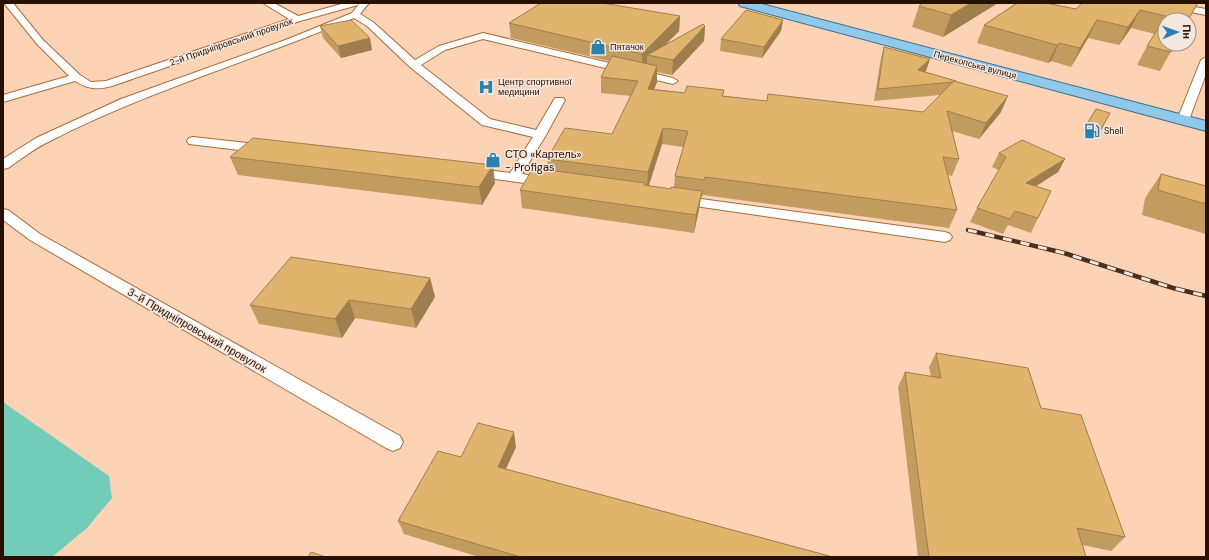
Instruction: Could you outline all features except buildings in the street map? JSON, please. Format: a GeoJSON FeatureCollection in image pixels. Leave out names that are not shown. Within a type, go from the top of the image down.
{"type":"FeatureCollection","features":[{"type":"Feature","properties":{"kind":"main road","name":"Перекопська вулиця"},"geometry":{"type":"LineString","coordinates":[[744,3],[1206,126]]}},
{"type":"Feature","properties":{"kind":"street","name":"2-й Придніпровський провулок"},"geometry":{"type":"LineString","coordinates":[[8,3],[40,42],[76,77],[88,85],[96,86],[108,84],[298,19],[355,3]]}},
{"type":"Feature","properties":{"kind":"street"},"geometry":{"type":"LineString","coordinates":[[267,3],[298,19]]}},
{"type":"Feature","properties":{"kind":"street"},"geometry":{"type":"LineString","coordinates":[[3,165],[40,141],[124,101],[291,41],[355,15],[365,3]]}},
{"type":"Feature","properties":{"kind":"street"},"geometry":{"type":"LineString","coordinates":[[1158,3],[1206,12]]}},
{"type":"Feature","properties":{"kind":"street"},"geometry":{"type":"LineString","coordinates":[[355,15],[370,24],[414,65],[486,122],[540,135]]}},
{"type":"Feature","properties":{"kind":"street"},"geometry":{"type":"LineString","coordinates":[[414,65],[442,48],[483,36],[672,81]]}},
{"type":"Feature","properties":{"kind":"street"},"geometry":{"type":"LineString","coordinates":[[1182,120],[1206,60]]}},
{"type":"Feature","properties":{"kind":"street"},"geometry":{"type":"LineString","coordinates":[[3,99],[76,77]]}},
{"type":"Feature","properties":{"kind":"street"},"geometry":{"type":"LineString","coordinates":[[514,177],[540,135],[559,100]]}},
{"type":"Feature","properties":{"kind":"street"},"geometry":{"type":"LineString","coordinates":[[193,141],[279,151]]}},
{"type":"Feature","properties":{"kind":"street"},"geometry":{"type":"LineString","coordinates":[[459,171],[561,184]]}},
{"type":"Feature","properties":{"kind":"street"},"geometry":{"type":"LineString","coordinates":[[663,198],[945,237]]}},
{"type":"Feature","properties":{"kind":"street","name":"3-й Придніпровський провулок"},"geometry":{"type":"LineString","coordinates":[[3,213],[42,241],[393,442]]}},
{"type":"Feature","properties":{"kind":"water"},"geometry":{"type":"Polygon","coordinates":[[[3,402],[109,476],[112,498],[87,528],[52,557],[3,557],[3,402]]]}},
{"type":"Feature","properties":{"kind":"railway"},"geometry":{"type":"LineString","coordinates":[[968,230],[1064,253],[1173,288],[1206,296]]}},
{"type":"Feature","properties":{"kind":"place","name":"Пятачок"},"geometry":{"type":"Point","coordinates":[598,47]}},
{"type":"Feature","properties":{"kind":"place","name":"Центр спортивної медицини"},"geometry":{"type":"Point","coordinates":[486,87]}},
{"type":"Feature","properties":{"kind":"place","name":"Shell"},"geometry":{"type":"Point","coordinates":[1092,131]}},
{"type":"Feature","properties":{"kind":"place","name":"СТО «Картель» - Profigas"},"geometry":{"type":"Point","coordinates":[493,160]}}]}
